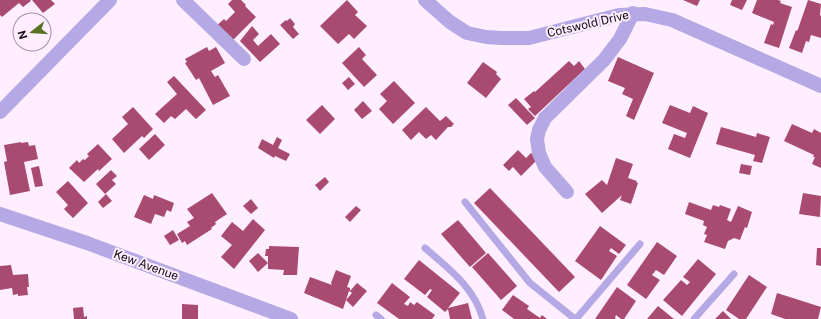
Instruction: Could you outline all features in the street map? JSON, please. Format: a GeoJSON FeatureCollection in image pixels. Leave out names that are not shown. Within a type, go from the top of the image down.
{"type":"FeatureCollection","features":[{"type":"Feature","properties":{"kind":"street"},"geometry":{"type":"LineString","coordinates":[[0,112],[110,0]]}},
{"type":"Feature","properties":{"kind":"street"},"geometry":{"type":"LineString","coordinates":[[183,0],[244,59]]}},
{"type":"Feature","properties":{"kind":"street","name":"Cotswold Drive"},"geometry":{"type":"LineString","coordinates":[[425,0],[450,22],[467,33],[486,37],[529,38],[619,15],[633,13],[645,14],[672,20],[821,86]]}},
{"type":"Feature","properties":{"kind":"street"},"geometry":{"type":"LineString","coordinates":[[567,192],[545,167],[538,153],[538,130],[545,118],[604,60],[620,39],[633,13]]}},
{"type":"Feature","properties":{"kind":"street","name":"Kew Avenue"},"geometry":{"type":"LineString","coordinates":[[0,214],[87,243],[267,315],[291,319]]}},
{"type":"Feature","properties":{"kind":"lane"},"geometry":{"type":"LineString","coordinates":[[465,202],[530,283],[575,319],[640,244]]}},
{"type":"Feature","properties":{"kind":"lane"},"geometry":{"type":"LineString","coordinates":[[425,248],[455,273],[464,283],[474,298],[483,319]]}},
{"type":"Feature","properties":{"kind":"lane"},"geometry":{"type":"LineString","coordinates":[[694,319],[734,274]]}},
{"type":"Feature","properties":{"kind":"building"},"geometry":{"type":"Polygon","coordinates":[[[0,0],[31,1],[23,7],[19,3],[2,17],[0,15],[0,0]]]}},
{"type":"Feature","properties":{"kind":"building"},"geometry":{"type":"Polygon","coordinates":[[[32,0],[51,0],[55,4],[42,12],[32,0]]]}},
{"type":"Feature","properties":{"kind":"building"},"geometry":{"type":"Polygon","coordinates":[[[232,0],[241,0],[256,17],[231,42],[215,27],[224,19],[226,21],[235,12],[228,4],[232,0]]]}},
{"type":"Feature","properties":{"kind":"building"},"geometry":{"type":"Polygon","coordinates":[[[347,0],[358,12],[355,15],[367,26],[354,39],[349,34],[338,44],[320,26],[347,0]]]}},
{"type":"Feature","properties":{"kind":"building"},"geometry":{"type":"Polygon","coordinates":[[[683,0],[700,0],[697,6],[683,0]]]}},
{"type":"Feature","properties":{"kind":"building"},"geometry":{"type":"Polygon","coordinates":[[[732,0],[747,0],[742,10],[730,5],[732,0]]]}},
{"type":"Feature","properties":{"kind":"building"},"geometry":{"type":"Polygon","coordinates":[[[757,0],[778,0],[781,1],[780,3],[792,7],[779,48],[764,43],[771,24],[773,25],[774,22],[752,13],[757,0]]]}},
{"type":"Feature","properties":{"kind":"building"},"geometry":{"type":"Polygon","coordinates":[[[808,0],[821,4],[821,38],[811,35],[809,42],[806,41],[802,53],[789,48],[796,30],[797,31],[798,29],[808,0]]]}},
{"type":"Feature","properties":{"kind":"building"},"geometry":{"type":"Polygon","coordinates":[[[290,18],[295,24],[293,27],[299,34],[293,39],[280,25],[290,18]]]}},
{"type":"Feature","properties":{"kind":"building"},"geometry":{"type":"Polygon","coordinates":[[[252,26],[259,34],[253,40],[258,46],[271,34],[280,44],[260,62],[240,41],[252,26]]]}},
{"type":"Feature","properties":{"kind":"building"},"geometry":{"type":"Polygon","coordinates":[[[207,47],[209,51],[216,47],[225,63],[211,71],[215,77],[218,75],[230,96],[213,105],[199,78],[196,80],[185,63],[187,62],[185,59],[207,47]]]}},
{"type":"Feature","properties":{"kind":"building"},"geometry":{"type":"Polygon","coordinates":[[[359,47],[366,55],[362,59],[377,75],[364,87],[342,63],[359,47]]]}},
{"type":"Feature","properties":{"kind":"building"},"geometry":{"type":"Polygon","coordinates":[[[618,57],[654,73],[634,120],[626,116],[633,99],[622,94],[625,88],[608,81],[618,57]]]}},
{"type":"Feature","properties":{"kind":"building"},"geometry":{"type":"Polygon","coordinates":[[[569,61],[574,66],[579,61],[585,69],[535,116],[528,109],[531,107],[524,99],[534,91],[535,92],[569,61]]]}},
{"type":"Feature","properties":{"kind":"building"},"geometry":{"type":"Polygon","coordinates":[[[483,62],[497,72],[496,74],[501,79],[486,98],[467,83],[483,62]]]}},
{"type":"Feature","properties":{"kind":"building"},"geometry":{"type":"Polygon","coordinates":[[[174,76],[206,110],[196,119],[186,109],[175,119],[171,116],[164,123],[155,114],[177,94],[167,82],[174,76]]]}},
{"type":"Feature","properties":{"kind":"building"},"geometry":{"type":"Polygon","coordinates":[[[349,77],[355,84],[348,90],[342,83],[349,77]]]}},
{"type":"Feature","properties":{"kind":"building"},"geometry":{"type":"Polygon","coordinates":[[[394,81],[415,103],[393,124],[379,109],[387,101],[380,94],[394,81]]]}},
{"type":"Feature","properties":{"kind":"building"},"geometry":{"type":"Polygon","coordinates":[[[516,98],[535,118],[527,125],[508,105],[516,98]]]}},
{"type":"Feature","properties":{"kind":"building"},"geometry":{"type":"Polygon","coordinates":[[[363,101],[372,111],[362,119],[354,110],[363,101]]]}},
{"type":"Feature","properties":{"kind":"building"},"geometry":{"type":"Polygon","coordinates":[[[322,105],[335,119],[320,134],[306,120],[322,105]]]}},
{"type":"Feature","properties":{"kind":"building"},"geometry":{"type":"Polygon","coordinates":[[[670,105],[690,113],[693,106],[708,113],[690,158],[668,149],[674,134],[685,138],[687,133],[662,123],[670,105]]]}},
{"type":"Feature","properties":{"kind":"building"},"geometry":{"type":"Polygon","coordinates":[[[133,107],[153,129],[144,138],[142,136],[124,153],[112,139],[128,124],[122,117],[133,107]]]}},
{"type":"Feature","properties":{"kind":"building"},"geometry":{"type":"Polygon","coordinates":[[[426,107],[440,121],[446,116],[454,124],[451,127],[448,127],[436,140],[431,135],[426,139],[419,132],[411,140],[402,130],[426,107]]]}},
{"type":"Feature","properties":{"kind":"building"},"geometry":{"type":"Polygon","coordinates":[[[792,124],[812,133],[814,129],[821,133],[821,168],[812,164],[815,157],[813,157],[814,155],[784,141],[792,124]]]}},
{"type":"Feature","properties":{"kind":"building"},"geometry":{"type":"Polygon","coordinates":[[[721,127],[756,137],[757,133],[770,137],[762,163],[753,161],[755,155],[716,144],[721,127]]]}},
{"type":"Feature","properties":{"kind":"building"},"geometry":{"type":"Polygon","coordinates":[[[155,134],[165,145],[149,160],[139,149],[155,134]]]}},
{"type":"Feature","properties":{"kind":"building"},"geometry":{"type":"Polygon","coordinates":[[[277,137],[282,140],[278,148],[290,154],[286,161],[275,156],[274,158],[258,148],[262,139],[273,145],[277,137]]]}},
{"type":"Feature","properties":{"kind":"building"},"geometry":{"type":"Polygon","coordinates":[[[28,142],[29,146],[35,145],[38,159],[24,162],[30,191],[10,195],[4,162],[7,161],[4,145],[28,142]]]}},
{"type":"Feature","properties":{"kind":"building"},"geometry":{"type":"Polygon","coordinates":[[[98,144],[112,159],[84,182],[69,168],[77,160],[79,163],[83,159],[85,160],[89,156],[87,154],[98,144]]]}},
{"type":"Feature","properties":{"kind":"building"},"geometry":{"type":"Polygon","coordinates":[[[518,150],[526,158],[531,153],[538,159],[521,176],[513,167],[509,171],[503,165],[518,150]]]}},
{"type":"Feature","properties":{"kind":"building"},"geometry":{"type":"Polygon","coordinates":[[[616,158],[633,164],[628,178],[637,181],[636,182],[638,183],[631,204],[620,200],[622,195],[602,213],[585,194],[602,180],[607,185],[616,158]]]}},
{"type":"Feature","properties":{"kind":"building"},"geometry":{"type":"Polygon","coordinates":[[[741,164],[752,166],[750,175],[739,173],[741,164]]]}},
{"type":"Feature","properties":{"kind":"building"},"geometry":{"type":"Polygon","coordinates":[[[39,166],[43,186],[35,187],[31,168],[39,166]]]}},
{"type":"Feature","properties":{"kind":"building"},"geometry":{"type":"Polygon","coordinates":[[[111,170],[117,176],[112,180],[116,184],[105,194],[96,184],[111,170]]]}},
{"type":"Feature","properties":{"kind":"building"},"geometry":{"type":"Polygon","coordinates":[[[325,177],[329,182],[320,191],[315,185],[325,177]]]}},
{"type":"Feature","properties":{"kind":"building"},"geometry":{"type":"Polygon","coordinates":[[[68,181],[88,203],[73,218],[64,209],[68,205],[56,192],[68,181]]]}},
{"type":"Feature","properties":{"kind":"building"},"geometry":{"type":"Polygon","coordinates":[[[490,188],[575,277],[559,292],[474,203],[490,188]]]}},
{"type":"Feature","properties":{"kind":"building"},"geometry":{"type":"Polygon","coordinates":[[[212,193],[227,214],[215,222],[216,224],[211,228],[212,229],[187,245],[185,241],[182,243],[177,234],[190,226],[187,222],[194,218],[187,209],[212,193]]]}},
{"type":"Feature","properties":{"kind":"building"},"geometry":{"type":"Polygon","coordinates":[[[803,193],[821,196],[820,217],[799,214],[803,193]]]}},
{"type":"Feature","properties":{"kind":"building"},"geometry":{"type":"Polygon","coordinates":[[[106,194],[112,201],[103,208],[98,202],[106,194]]]}},
{"type":"Feature","properties":{"kind":"building"},"geometry":{"type":"Polygon","coordinates":[[[144,195],[153,199],[154,195],[174,203],[171,212],[167,210],[164,217],[155,214],[151,224],[134,217],[144,195]]]}},
{"type":"Feature","properties":{"kind":"building"},"geometry":{"type":"Polygon","coordinates":[[[251,199],[258,208],[251,214],[243,206],[251,199]]]}},
{"type":"Feature","properties":{"kind":"building"},"geometry":{"type":"Polygon","coordinates":[[[689,202],[711,210],[713,205],[719,207],[720,205],[731,209],[727,220],[731,222],[738,206],[752,212],[747,228],[745,227],[740,240],[734,238],[728,241],[725,249],[704,242],[707,235],[704,234],[707,227],[703,225],[704,221],[685,214],[689,202]]]}},
{"type":"Feature","properties":{"kind":"building"},"geometry":{"type":"Polygon","coordinates":[[[356,206],[361,210],[350,222],[345,217],[356,206]]]}},
{"type":"Feature","properties":{"kind":"building"},"geometry":{"type":"Polygon","coordinates":[[[253,219],[265,230],[234,269],[221,257],[232,245],[221,236],[232,222],[243,231],[253,219]]]}},
{"type":"Feature","properties":{"kind":"building"},"geometry":{"type":"Polygon","coordinates":[[[458,220],[486,253],[470,267],[441,234],[458,220]]]}},
{"type":"Feature","properties":{"kind":"building"},"geometry":{"type":"Polygon","coordinates":[[[600,226],[626,245],[619,254],[611,248],[609,251],[617,256],[601,280],[575,261],[600,226]]]}},
{"type":"Feature","properties":{"kind":"building"},"geometry":{"type":"Polygon","coordinates":[[[173,230],[179,240],[170,245],[164,236],[173,230]]]}},
{"type":"Feature","properties":{"kind":"building"},"geometry":{"type":"Polygon","coordinates":[[[657,242],[677,256],[664,275],[656,270],[652,275],[660,280],[646,299],[627,285],[657,242]]]}},
{"type":"Feature","properties":{"kind":"building"},"geometry":{"type":"Polygon","coordinates":[[[269,246],[299,247],[297,275],[283,275],[284,270],[268,269],[268,256],[265,256],[266,249],[269,249],[269,246]]]}},
{"type":"Feature","properties":{"kind":"building"},"geometry":{"type":"Polygon","coordinates":[[[817,248],[821,248],[821,266],[816,265],[817,248]]]}},
{"type":"Feature","properties":{"kind":"building"},"geometry":{"type":"Polygon","coordinates":[[[258,253],[268,263],[258,272],[249,261],[258,253]]]}},
{"type":"Feature","properties":{"kind":"building"},"geometry":{"type":"Polygon","coordinates":[[[488,253],[517,286],[501,300],[472,267],[488,253]]]}},
{"type":"Feature","properties":{"kind":"building"},"geometry":{"type":"Polygon","coordinates":[[[698,259],[716,274],[682,316],[663,300],[681,280],[687,285],[690,282],[683,277],[698,259]]]}},
{"type":"Feature","properties":{"kind":"building"},"geometry":{"type":"Polygon","coordinates":[[[419,260],[460,293],[448,308],[468,303],[472,319],[450,319],[448,309],[445,312],[427,297],[432,290],[430,289],[425,295],[404,279],[419,260]]]}},
{"type":"Feature","properties":{"kind":"building"},"geometry":{"type":"Polygon","coordinates":[[[11,265],[13,275],[28,274],[28,295],[13,295],[12,288],[0,290],[0,266],[11,265]]]}},
{"type":"Feature","properties":{"kind":"building"},"geometry":{"type":"Polygon","coordinates":[[[336,270],[351,276],[347,287],[350,288],[350,291],[357,283],[367,291],[353,307],[346,300],[343,309],[304,293],[310,277],[332,285],[331,283],[336,270]],[[349,291],[346,300],[352,293],[349,291]]]}},
{"type":"Feature","properties":{"kind":"building"},"geometry":{"type":"Polygon","coordinates":[[[749,275],[767,287],[746,319],[739,319],[726,310],[749,275]]]}},
{"type":"Feature","properties":{"kind":"building"},"geometry":{"type":"Polygon","coordinates":[[[392,283],[410,297],[404,304],[408,306],[410,302],[414,305],[417,302],[435,315],[432,319],[399,319],[377,303],[392,283]]]}},
{"type":"Feature","properties":{"kind":"building"},"geometry":{"type":"Polygon","coordinates":[[[617,287],[636,301],[624,319],[621,319],[616,315],[616,319],[595,319],[617,287]]]}},
{"type":"Feature","properties":{"kind":"building"},"geometry":{"type":"Polygon","coordinates":[[[777,293],[821,307],[818,319],[785,319],[771,314],[777,293]]]}},
{"type":"Feature","properties":{"kind":"building"},"geometry":{"type":"Polygon","coordinates":[[[513,295],[529,306],[527,309],[540,318],[542,315],[547,319],[514,319],[502,310],[513,295]]]}},
{"type":"Feature","properties":{"kind":"building"},"geometry":{"type":"Polygon","coordinates":[[[182,304],[198,305],[198,319],[182,319],[182,304]]]}},
{"type":"Feature","properties":{"kind":"building"},"geometry":{"type":"Polygon","coordinates":[[[658,306],[674,319],[647,319],[658,306]]]}},
{"type":"Feature","properties":{"kind":"building"},"geometry":{"type":"Polygon","coordinates":[[[83,307],[84,317],[87,316],[87,319],[74,319],[73,308],[83,307]]]}},
{"type":"Feature","properties":{"kind":"building"},"geometry":{"type":"Polygon","coordinates":[[[723,311],[731,319],[715,319],[723,311]]]}}]}
